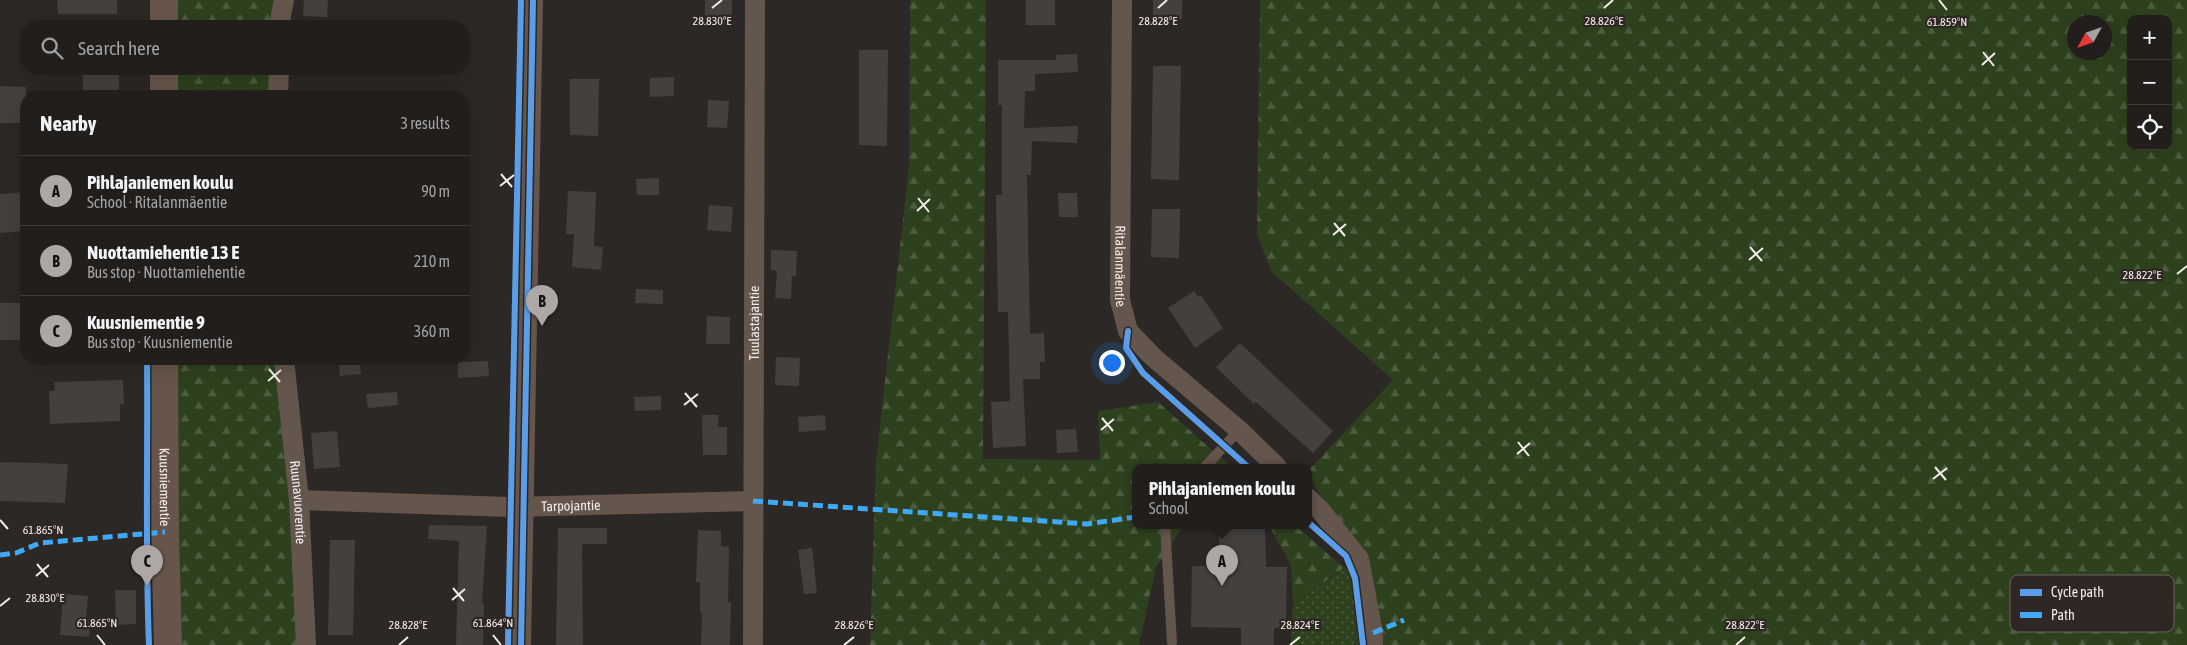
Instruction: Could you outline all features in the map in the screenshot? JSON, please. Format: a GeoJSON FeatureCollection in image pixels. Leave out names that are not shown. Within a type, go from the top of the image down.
{"type":"FeatureCollection","features":[{"type":"Feature","properties":{"kind":"street"},"geometry":{"type":"LineString","coordinates":[[164,0],[164,20]]}},
{"type":"Feature","properties":{"kind":"street"},"geometry":{"type":"LineString","coordinates":[[281,20],[284,0]]}},
{"type":"Feature","properties":{"kind":"street"},"geometry":{"type":"LineString","coordinates":[[521,645],[533,0]]}},
{"type":"Feature","properties":{"kind":"street","name":"Tuulastajantie"},"geometry":{"type":"LineString","coordinates":[[753,645],[755,0]]}},
{"type":"Feature","properties":{"kind":"street","name":"Ritalanmäentie"},"geometry":{"type":"LineString","coordinates":[[1122,0],[1120,300],[1128,331],[1153,357],[1239,430],[1274,464]]}},
{"type":"Feature","properties":{"kind":"street"},"geometry":{"type":"LineString","coordinates":[[164,75],[164,90]]}},
{"type":"Feature","properties":{"kind":"street"},"geometry":{"type":"LineString","coordinates":[[278,90],[279,75]]}},
{"type":"Feature","properties":{"kind":"street","name":"Kuusniementie"},"geometry":{"type":"LineString","coordinates":[[164,365],[164,532],[168,645]]}},
{"type":"Feature","properties":{"kind":"street","name":"Ruunavuorentie"},"geometry":{"type":"LineString","coordinates":[[285,365],[299,500],[306,645]]}},
{"type":"Feature","properties":{"kind":"street","name":"Tarpojantie"},"geometry":{"type":"LineString","coordinates":[[299,500],[524,507],[753,501]]}},
{"type":"Feature","properties":{"kind":"street"},"geometry":{"type":"LineString","coordinates":[[1312,502],[1322,511],[1359,559],[1374,645]]}},
{"type":"Feature","properties":{"kind":"lane"},"geometry":{"type":"LineString","coordinates":[[1208,464],[1239,430]]}},
{"type":"Feature","properties":{"kind":"lane"},"geometry":{"type":"LineString","coordinates":[[1165,529],[1172,642]]}},
{"type":"Feature","properties":{"kind":"green space"},"geometry":{"type":"Polygon","coordinates":[[[164,0],[284,0],[280,20],[164,20],[164,0]]]}},
{"type":"Feature","properties":{"kind":"green space"},"geometry":{"type":"Polygon","coordinates":[[[910,0],[986,0],[983,459],[1100,460],[1098,411],[1158,402],[1228,464],[1132,464],[1132,529],[1181,529],[1156,567],[1139,645],[870,645],[876,462],[909,165],[910,0]]]}},
{"type":"Feature","properties":{"kind":"green space"},"geometry":{"type":"Polygon","coordinates":[[[1260,0],[2187,0],[2187,645],[1373,645],[1359,559],[1312,482],[1312,467],[1393,380],[1271,271],[1257,233],[1260,0]]]}},
{"type":"Feature","properties":{"kind":"green space"},"geometry":{"type":"Polygon","coordinates":[[[164,75],[279,75],[278,90],[164,90],[164,75]]]}},
{"type":"Feature","properties":{"kind":"green space"},"geometry":{"type":"Polygon","coordinates":[[[164,365],[284,365],[306,645],[168,645],[164,365]]]}},
{"type":"Feature","properties":{"kind":"green space"},"geometry":{"type":"Polygon","coordinates":[[[1271,529],[1300,529],[1344,568],[1293,604],[1291,565],[1271,529]]]}},
{"type":"Feature","properties":{"kind":"green space"},"geometry":{"type":"Polygon","coordinates":[[[1359,559],[1373,645],[1291,645],[1293,604],[1359,559]]]}},
{"type":"Feature","properties":{"kind":"building"},"geometry":{"type":"Polygon","coordinates":[[[57,0],[117,0],[117,14],[58,14],[57,0]]]}},
{"type":"Feature","properties":{"kind":"building"},"geometry":{"type":"Polygon","coordinates":[[[304,0],[328,0],[327,17],[303,16],[304,0]]]}},
{"type":"Feature","properties":{"kind":"building"},"geometry":{"type":"Polygon","coordinates":[[[705,0],[732,0],[732,24],[705,25],[705,0]]]}},
{"type":"Feature","properties":{"kind":"building"},"geometry":{"type":"Polygon","coordinates":[[[1026,0],[1055,0],[1055,25],[1026,25],[1026,0]]]}},
{"type":"Feature","properties":{"kind":"building"},"geometry":{"type":"Polygon","coordinates":[[[1153,0],[1182,0],[1182,19],[1153,19],[1153,0]]]}},
{"type":"Feature","properties":{"kind":"building"},"geometry":{"type":"Polygon","coordinates":[[[859,50],[888,50],[887,146],[859,145],[859,50]]]}},
{"type":"Feature","properties":{"kind":"building"},"geometry":{"type":"Polygon","coordinates":[[[1077,54],[1078,72],[1035,74],[1035,91],[1025,91],[1024,128],[1078,126],[1077,143],[1032,141],[1031,175],[1027,175],[1030,334],[1044,333],[1045,362],[1040,362],[1040,379],[1023,379],[1026,446],[993,448],[991,402],[1010,401],[1008,312],[998,312],[996,195],[1002,195],[1002,105],[998,105],[998,60],[1056,60],[1056,55],[1077,54]]]}},
{"type":"Feature","properties":{"kind":"building"},"geometry":{"type":"Polygon","coordinates":[[[1153,66],[1181,66],[1179,180],[1151,179],[1153,66]]]}},
{"type":"Feature","properties":{"kind":"building"},"geometry":{"type":"Polygon","coordinates":[[[83,75],[119,75],[119,90],[83,90],[83,75]]]}},
{"type":"Feature","properties":{"kind":"building"},"geometry":{"type":"Polygon","coordinates":[[[674,77],[674,96],[650,97],[650,78],[674,77]]]}},
{"type":"Feature","properties":{"kind":"building"},"geometry":{"type":"Polygon","coordinates":[[[570,79],[599,79],[598,136],[570,135],[570,79]]]}},
{"type":"Feature","properties":{"kind":"building"},"geometry":{"type":"Polygon","coordinates":[[[0,86],[26,87],[26,90],[20,90],[20,123],[0,123],[0,86]]]}},
{"type":"Feature","properties":{"kind":"building"},"geometry":{"type":"Polygon","coordinates":[[[708,100],[729,101],[727,128],[707,127],[708,100]]]}},
{"type":"Feature","properties":{"kind":"building"},"geometry":{"type":"Polygon","coordinates":[[[659,178],[659,195],[637,195],[636,179],[659,178]]]}},
{"type":"Feature","properties":{"kind":"building"},"geometry":{"type":"Polygon","coordinates":[[[568,191],[596,192],[594,246],[603,247],[601,270],[572,267],[574,234],[566,234],[568,191]]]}},
{"type":"Feature","properties":{"kind":"building"},"geometry":{"type":"Polygon","coordinates":[[[20,192],[20,231],[0,233],[0,194],[20,192]]]}},
{"type":"Feature","properties":{"kind":"building"},"geometry":{"type":"Polygon","coordinates":[[[1058,193],[1077,193],[1078,217],[1059,217],[1058,193]]]}},
{"type":"Feature","properties":{"kind":"building"},"geometry":{"type":"Polygon","coordinates":[[[709,205],[733,207],[731,232],[707,230],[709,205]]]}},
{"type":"Feature","properties":{"kind":"building"},"geometry":{"type":"Polygon","coordinates":[[[1152,209],[1180,209],[1179,258],[1151,257],[1152,209]]]}},
{"type":"Feature","properties":{"kind":"building"},"geometry":{"type":"Polygon","coordinates":[[[771,250],[797,251],[796,276],[792,276],[791,299],[775,298],[777,271],[771,270],[771,250]]]}},
{"type":"Feature","properties":{"kind":"building"},"geometry":{"type":"Polygon","coordinates":[[[636,289],[663,290],[663,304],[635,303],[636,289]]]}},
{"type":"Feature","properties":{"kind":"building"},"geometry":{"type":"Polygon","coordinates":[[[1194,291],[1198,297],[1201,295],[1223,328],[1195,348],[1168,308],[1194,291]]]}},
{"type":"Feature","properties":{"kind":"building"},"geometry":{"type":"Polygon","coordinates":[[[0,303],[20,303],[20,340],[0,340],[0,303]]]}},
{"type":"Feature","properties":{"kind":"building"},"geometry":{"type":"Polygon","coordinates":[[[707,316],[730,317],[730,344],[706,344],[707,316]]]}},
{"type":"Feature","properties":{"kind":"building"},"geometry":{"type":"Polygon","coordinates":[[[1240,343],[1333,431],[1313,453],[1256,402],[1254,404],[1216,367],[1240,343]]]}},
{"type":"Feature","properties":{"kind":"building"},"geometry":{"type":"Polygon","coordinates":[[[776,357],[800,358],[799,386],[775,385],[776,357]]]}},
{"type":"Feature","properties":{"kind":"building"},"geometry":{"type":"Polygon","coordinates":[[[488,361],[489,376],[458,378],[458,365],[470,365],[470,362],[488,361]]]}},
{"type":"Feature","properties":{"kind":"building"},"geometry":{"type":"Polygon","coordinates":[[[339,365],[360,365],[361,374],[340,376],[339,365]]]}},
{"type":"Feature","properties":{"kind":"building"},"geometry":{"type":"Polygon","coordinates":[[[123,380],[124,404],[120,404],[120,421],[50,424],[49,391],[55,391],[54,382],[123,380]]]}},
{"type":"Feature","properties":{"kind":"building"},"geometry":{"type":"Polygon","coordinates":[[[397,392],[398,405],[368,408],[366,394],[397,392]]]}},
{"type":"Feature","properties":{"kind":"building"},"geometry":{"type":"Polygon","coordinates":[[[661,396],[661,410],[635,411],[634,397],[661,396]]]}},
{"type":"Feature","properties":{"kind":"building"},"geometry":{"type":"Polygon","coordinates":[[[702,415],[718,415],[718,427],[727,427],[727,455],[703,455],[702,415]]]}},
{"type":"Feature","properties":{"kind":"building"},"geometry":{"type":"Polygon","coordinates":[[[825,415],[826,430],[799,432],[798,417],[825,415]]]}},
{"type":"Feature","properties":{"kind":"building"},"geometry":{"type":"Polygon","coordinates":[[[1076,429],[1078,452],[1057,453],[1056,430],[1076,429]]]}},
{"type":"Feature","properties":{"kind":"building"},"geometry":{"type":"Polygon","coordinates":[[[337,431],[340,467],[314,469],[311,433],[337,431]]]}},
{"type":"Feature","properties":{"kind":"building"},"geometry":{"type":"Polygon","coordinates":[[[0,462],[68,464],[65,503],[0,501],[0,462]]]}},
{"type":"Feature","properties":{"kind":"building"},"geometry":{"type":"Polygon","coordinates":[[[429,525],[487,526],[482,603],[484,603],[483,645],[456,645],[459,541],[428,539],[429,525]]]}},
{"type":"Feature","properties":{"kind":"building"},"geometry":{"type":"Polygon","coordinates":[[[558,528],[607,528],[607,544],[582,544],[583,645],[556,645],[558,528]]]}},
{"type":"Feature","properties":{"kind":"building"},"geometry":{"type":"Polygon","coordinates":[[[1219,529],[1265,529],[1266,567],[1287,567],[1286,628],[1274,628],[1274,645],[1241,645],[1241,628],[1191,627],[1192,566],[1220,566],[1219,529]]]}},
{"type":"Feature","properties":{"kind":"building"},"geometry":{"type":"Polygon","coordinates":[[[698,530],[721,531],[721,546],[729,547],[728,602],[731,602],[730,645],[701,645],[702,613],[700,613],[700,582],[696,582],[698,530]]]}},
{"type":"Feature","properties":{"kind":"building"},"geometry":{"type":"Polygon","coordinates":[[[330,540],[355,540],[353,635],[328,635],[330,540]]]}},
{"type":"Feature","properties":{"kind":"building"},"geometry":{"type":"Polygon","coordinates":[[[812,548],[817,593],[804,594],[798,550],[812,548]]]}},
{"type":"Feature","properties":{"kind":"building"},"geometry":{"type":"Polygon","coordinates":[[[115,590],[136,590],[136,624],[116,625],[115,590]]]}},
{"type":"Feature","properties":{"kind":"building"},"geometry":{"type":"Polygon","coordinates":[[[63,594],[88,596],[86,619],[91,619],[89,637],[60,635],[63,594]]]}},
{"type":"Feature","properties":{"kind":"marked path"},"geometry":{"type":"LineString","coordinates":[[753,501],[1087,524],[1132,518]]}},
{"type":"Feature","properties":{"kind":"marked path"},"geometry":{"type":"LineString","coordinates":[[0,555],[16,553],[40,543],[165,532]]}},
{"type":"Feature","properties":{"kind":"marked path"},"geometry":{"type":"LineString","coordinates":[[1373,633],[1404,620]]}},
{"type":"Feature","properties":{"kind":"cycle path"},"geometry":{"type":"LineString","coordinates":[[508,645],[521,0]]}},
{"type":"Feature","properties":{"kind":"cycle path"},"geometry":{"type":"LineString","coordinates":[[521,645],[533,0]]}},
{"type":"Feature","properties":{"kind":"cycle path"},"geometry":{"type":"LineString","coordinates":[[1128,331],[1126,348],[1143,373],[1245,464]]}},
{"type":"Feature","properties":{"kind":"cycle path"},"geometry":{"type":"LineString","coordinates":[[147,365],[149,645]]}},
{"type":"Feature","properties":{"kind":"cycle path"},"geometry":{"type":"LineString","coordinates":[[1312,526],[1346,556],[1355,578],[1363,645]]}},
{"type":"Feature","properties":{"kind":"place","name":"Nuottamiehentie 13 E"},"geometry":{"type":"Point","coordinates":[542,326]}},
{"type":"Feature","properties":{"kind":"place","name":"Kuusniementie 9"},"geometry":{"type":"Point","coordinates":[147,586]}},
{"type":"Feature","properties":{"kind":"place","name":"Pihlajaniemen koulu"},"geometry":{"type":"Point","coordinates":[1222,586]}}]}
